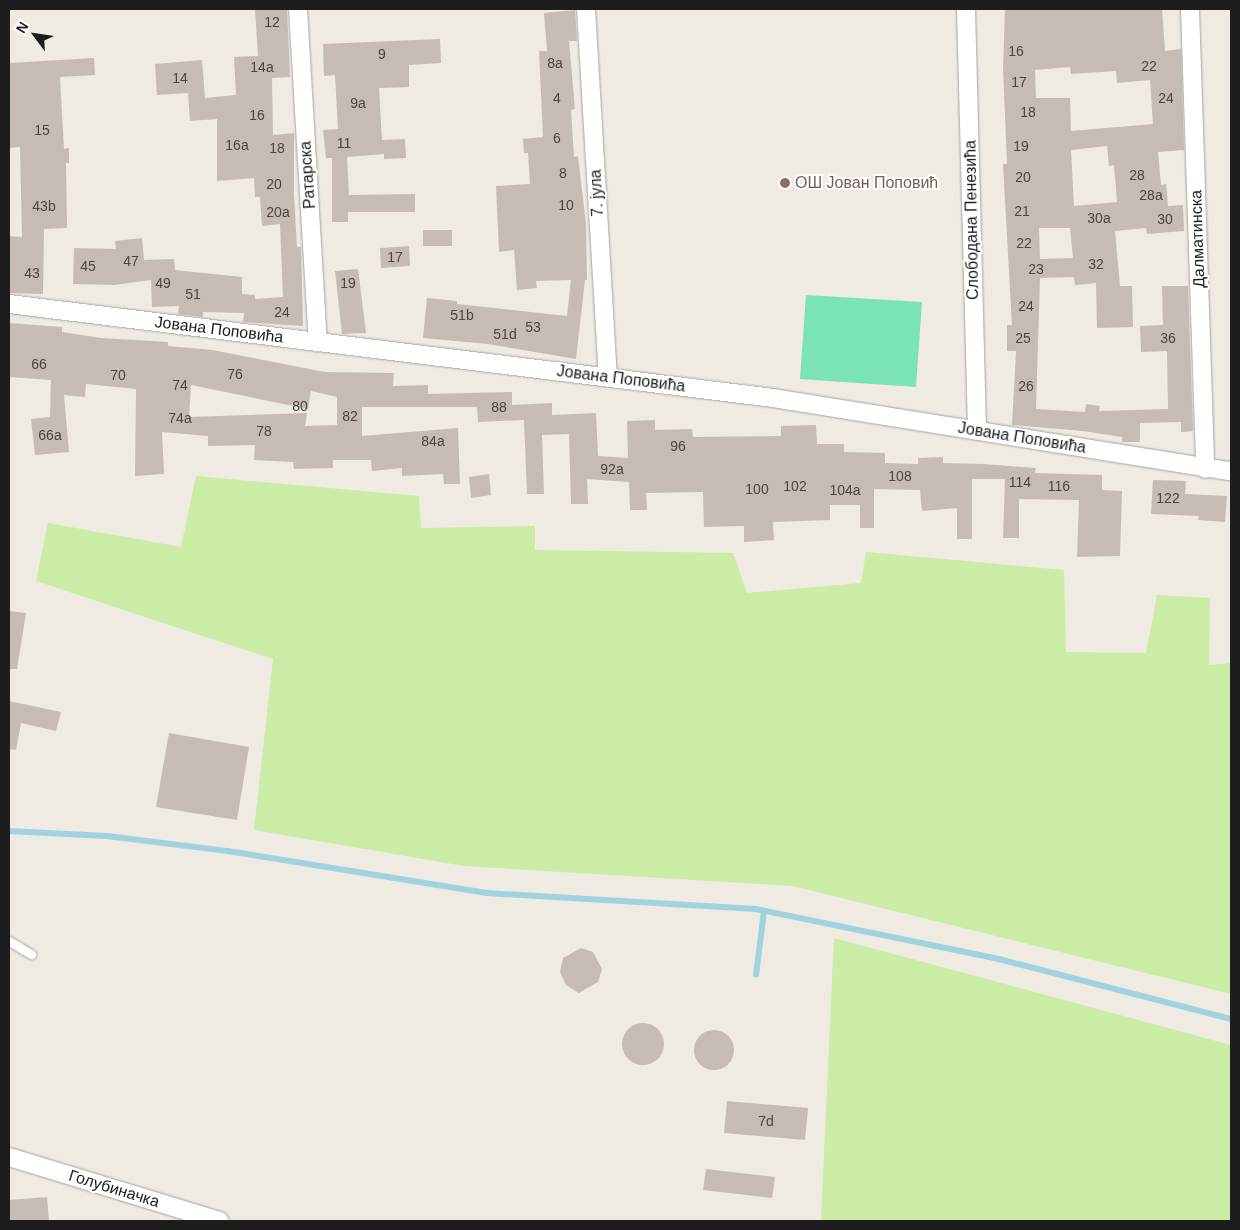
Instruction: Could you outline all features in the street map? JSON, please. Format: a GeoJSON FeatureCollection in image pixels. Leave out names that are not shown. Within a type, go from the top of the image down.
{"type":"FeatureCollection","features":[{"type":"Feature","properties":{"kind":"street","name":"Ратарска"},"geometry":{"type":"LineString","coordinates":[[298,9],[318,342]]}},
{"type":"Feature","properties":{"kind":"street","name":"7. јула"},"geometry":{"type":"LineString","coordinates":[[586,9],[608,378]]}},
{"type":"Feature","properties":{"kind":"street","name":"Слободана Пенезића"},"geometry":{"type":"LineString","coordinates":[[966,9],[977,431]]}},
{"type":"Feature","properties":{"kind":"street","name":"Далматинска"},"geometry":{"type":"LineString","coordinates":[[1190,9],[1205,469]]}},
{"type":"Feature","properties":{"kind":"street","name":"Јована Поповића"},"geometry":{"type":"LineString","coordinates":[[9,304],[773,398],[1205,469],[1231,471]]}},
{"type":"Feature","properties":{"kind":"street","name":"Голубиначка"},"geometry":{"type":"LineString","coordinates":[[9,1157],[220,1221]]}},
{"type":"Feature","properties":{"kind":"lane"},"geometry":{"type":"LineString","coordinates":[[9,941],[31,954]]}},
{"type":"Feature","properties":{"kind":"green space"},"geometry":{"type":"Polygon","coordinates":[[[806,295],[922,302],[916,387],[800,379],[806,295]]]}},
{"type":"Feature","properties":{"kind":"green space"},"geometry":{"type":"Polygon","coordinates":[[[196,476],[419,496],[421,528],[535,526],[535,550],[733,553],[747,593],[861,583],[866,552],[1064,570],[1066,652],[1146,653],[1157,595],[1210,598],[1209,665],[1231,663],[1231,994],[793,886],[464,866],[254,830],[273,659],[36,581],[48,523],[181,547],[196,476]]]}},
{"type":"Feature","properties":{"kind":"green space"},"geometry":{"type":"Polygon","coordinates":[[[834,938],[1231,1045],[1231,1221],[821,1221],[834,938]]]}},
{"type":"Feature","properties":{"kind":"building"},"geometry":{"type":"Polygon","coordinates":[[[255,9],[287,9],[290,77],[272,78],[273,135],[294,133],[294,194],[297,247],[301,247],[303,326],[243,322],[244,313],[203,312],[203,317],[178,314],[179,306],[152,307],[151,280],[114,285],[73,284],[74,248],[116,249],[115,241],[142,238],[144,260],[174,259],[175,270],[242,277],[242,294],[255,295],[255,299],[283,297],[280,224],[262,226],[260,197],[255,197],[254,178],[217,181],[217,119],[190,121],[188,93],[157,95],[155,64],[202,60],[205,98],[236,95],[234,57],[258,56],[255,9]]]}},
{"type":"Feature","properties":{"kind":"building"},"geometry":{"type":"Polygon","coordinates":[[[1005,9],[1162,9],[1165,51],[1181,49],[1184,150],[1158,152],[1161,185],[1166,184],[1168,206],[1183,205],[1184,231],[1147,234],[1146,228],[1115,231],[1120,286],[1132,286],[1133,327],[1097,328],[1096,283],[1075,285],[1074,277],[1040,278],[1036,409],[1085,412],[1086,404],[1100,406],[1099,411],[1168,409],[1167,351],[1141,352],[1140,326],[1163,325],[1162,286],[1188,286],[1193,431],[1181,432],[1181,422],[1140,423],[1140,442],[1122,442],[1122,437],[1083,431],[1012,425],[1016,351],[1007,351],[1007,325],[1012,325],[1003,164],[1007,164],[1003,68],[1005,9]],[[1070,67],[1035,70],[1036,98],[1070,98],[1071,131],[1153,124],[1150,80],[1117,83],[1116,71],[1071,74],[1070,67]],[[1107,146],[1071,150],[1074,206],[1117,202],[1114,165],[1109,166],[1107,146]],[[1039,228],[1040,259],[1073,258],[1070,228],[1039,228]]]}},
{"type":"Feature","properties":{"kind":"building"},"geometry":{"type":"Polygon","coordinates":[[[575,10],[577,41],[569,41],[575,109],[571,110],[574,157],[578,156],[586,224],[587,280],[585,280],[576,359],[488,344],[423,338],[427,298],[457,301],[457,304],[567,316],[571,280],[536,281],[537,288],[517,290],[514,250],[499,252],[496,186],[530,184],[528,153],[524,153],[523,139],[543,137],[539,51],[547,51],[544,13],[575,10]]]}},
{"type":"Feature","properties":{"kind":"building"},"geometry":{"type":"Polygon","coordinates":[[[440,39],[441,63],[409,65],[409,87],[379,88],[382,140],[405,139],[406,158],[384,159],[384,154],[347,157],[349,195],[415,194],[415,212],[348,212],[348,222],[332,222],[332,158],[326,158],[323,130],[338,129],[335,75],[324,76],[323,44],[440,39]]]}},
{"type":"Feature","properties":{"kind":"building"},"geometry":{"type":"Polygon","coordinates":[[[94,58],[95,75],[60,77],[64,149],[69,148],[69,163],[66,163],[67,228],[44,229],[43,294],[9,293],[9,236],[22,237],[20,147],[9,148],[9,63],[94,58]]]}},
{"type":"Feature","properties":{"kind":"building"},"geometry":{"type":"Polygon","coordinates":[[[423,230],[452,230],[452,246],[423,246],[423,230]]]}},
{"type":"Feature","properties":{"kind":"building"},"geometry":{"type":"Polygon","coordinates":[[[409,246],[410,266],[381,268],[380,248],[409,246]]]}},
{"type":"Feature","properties":{"kind":"building"},"geometry":{"type":"Polygon","coordinates":[[[358,269],[366,333],[342,334],[335,271],[358,269]]]}},
{"type":"Feature","properties":{"kind":"building"},"geometry":{"type":"Polygon","coordinates":[[[9,323],[62,327],[62,332],[101,338],[168,342],[168,346],[212,350],[325,372],[394,373],[393,386],[428,385],[428,394],[512,392],[512,405],[552,403],[552,415],[596,413],[598,456],[628,458],[627,421],[655,420],[655,430],[692,429],[693,437],[781,436],[781,426],[816,425],[817,444],[844,444],[844,452],[885,453],[885,463],[918,464],[918,458],[943,457],[943,463],[1036,468],[1035,473],[1102,475],[1102,490],[1122,491],[1120,556],[1077,557],[1079,500],[1019,499],[1019,538],[1003,538],[1005,479],[972,479],[972,539],[957,539],[957,508],[922,511],[920,490],[874,489],[874,528],[860,528],[860,505],[830,505],[830,520],[773,522],[774,540],[744,542],[744,526],[704,527],[703,492],[646,493],[647,510],[630,510],[629,482],[587,479],[588,504],[571,504],[569,434],[542,435],[544,494],[527,494],[524,420],[478,422],[477,407],[362,407],[362,436],[458,428],[460,484],[444,484],[443,474],[402,476],[402,468],[372,471],[371,460],[333,460],[333,468],[294,469],[293,462],[254,460],[255,445],[208,446],[208,436],[162,432],[164,474],[135,476],[136,389],[86,384],[85,397],[64,395],[69,452],[35,455],[31,419],[50,417],[51,380],[9,377],[9,323]],[[191,385],[189,417],[307,413],[305,426],[337,425],[337,397],[311,391],[308,409],[191,385]]]}},
{"type":"Feature","properties":{"kind":"building"},"geometry":{"type":"Polygon","coordinates":[[[489,474],[491,495],[471,498],[469,477],[489,474]]]}},
{"type":"Feature","properties":{"kind":"building"},"geometry":{"type":"Polygon","coordinates":[[[1153,480],[1186,481],[1185,494],[1227,496],[1225,522],[1198,520],[1199,516],[1151,514],[1153,480]]]}},
{"type":"Feature","properties":{"kind":"building"},"geometry":{"type":"Polygon","coordinates":[[[9,611],[26,613],[17,669],[9,669],[9,611]]]}},
{"type":"Feature","properties":{"kind":"building"},"geometry":{"type":"Polygon","coordinates":[[[9,701],[61,712],[56,731],[21,723],[16,750],[9,749],[9,701]]]}},
{"type":"Feature","properties":{"kind":"building"},"geometry":{"type":"Polygon","coordinates":[[[169,733],[249,747],[237,820],[156,807],[169,733]]]}},
{"type":"Feature","properties":{"kind":"building"},"geometry":{"type":"Polygon","coordinates":[[[581,948],[593,952],[602,969],[598,982],[579,993],[566,985],[560,972],[563,958],[581,948]]]}},
{"type":"Feature","properties":{"kind":"building"},"geometry":{"type":"Polygon","coordinates":[[[647,1023],[655,1026],[661,1032],[664,1044],[661,1056],[655,1062],[639,1065],[631,1062],[625,1056],[622,1040],[625,1032],[631,1026],[647,1023]]]}},
{"type":"Feature","properties":{"kind":"building"},"geometry":{"type":"Polygon","coordinates":[[[718,1030],[725,1033],[731,1039],[734,1050],[733,1058],[725,1067],[718,1070],[710,1070],[703,1067],[695,1058],[694,1046],[697,1039],[706,1031],[718,1030]]]}},
{"type":"Feature","properties":{"kind":"building"},"geometry":{"type":"Polygon","coordinates":[[[727,1101],[808,1108],[805,1140],[724,1133],[727,1101]]]}},
{"type":"Feature","properties":{"kind":"building"},"geometry":{"type":"Polygon","coordinates":[[[706,1169],[775,1177],[772,1198],[703,1190],[706,1169]]]}},
{"type":"Feature","properties":{"kind":"building"},"geometry":{"type":"Polygon","coordinates":[[[47,1197],[49,1221],[10,1221],[9,1200],[47,1197]]]}},
{"type":"Feature","properties":{"kind":"waterway"},"geometry":{"type":"LineString","coordinates":[[9,831],[107,836],[228,851],[487,893],[756,909],[999,959],[1231,1019]]}},
{"type":"Feature","properties":{"kind":"waterway"},"geometry":{"type":"LineString","coordinates":[[756,975],[764,911]]}},
{"type":"Feature","properties":{"kind":"place","name":"ОШ Јован Поповић"},"geometry":{"type":"Point","coordinates":[785,183]}}]}
